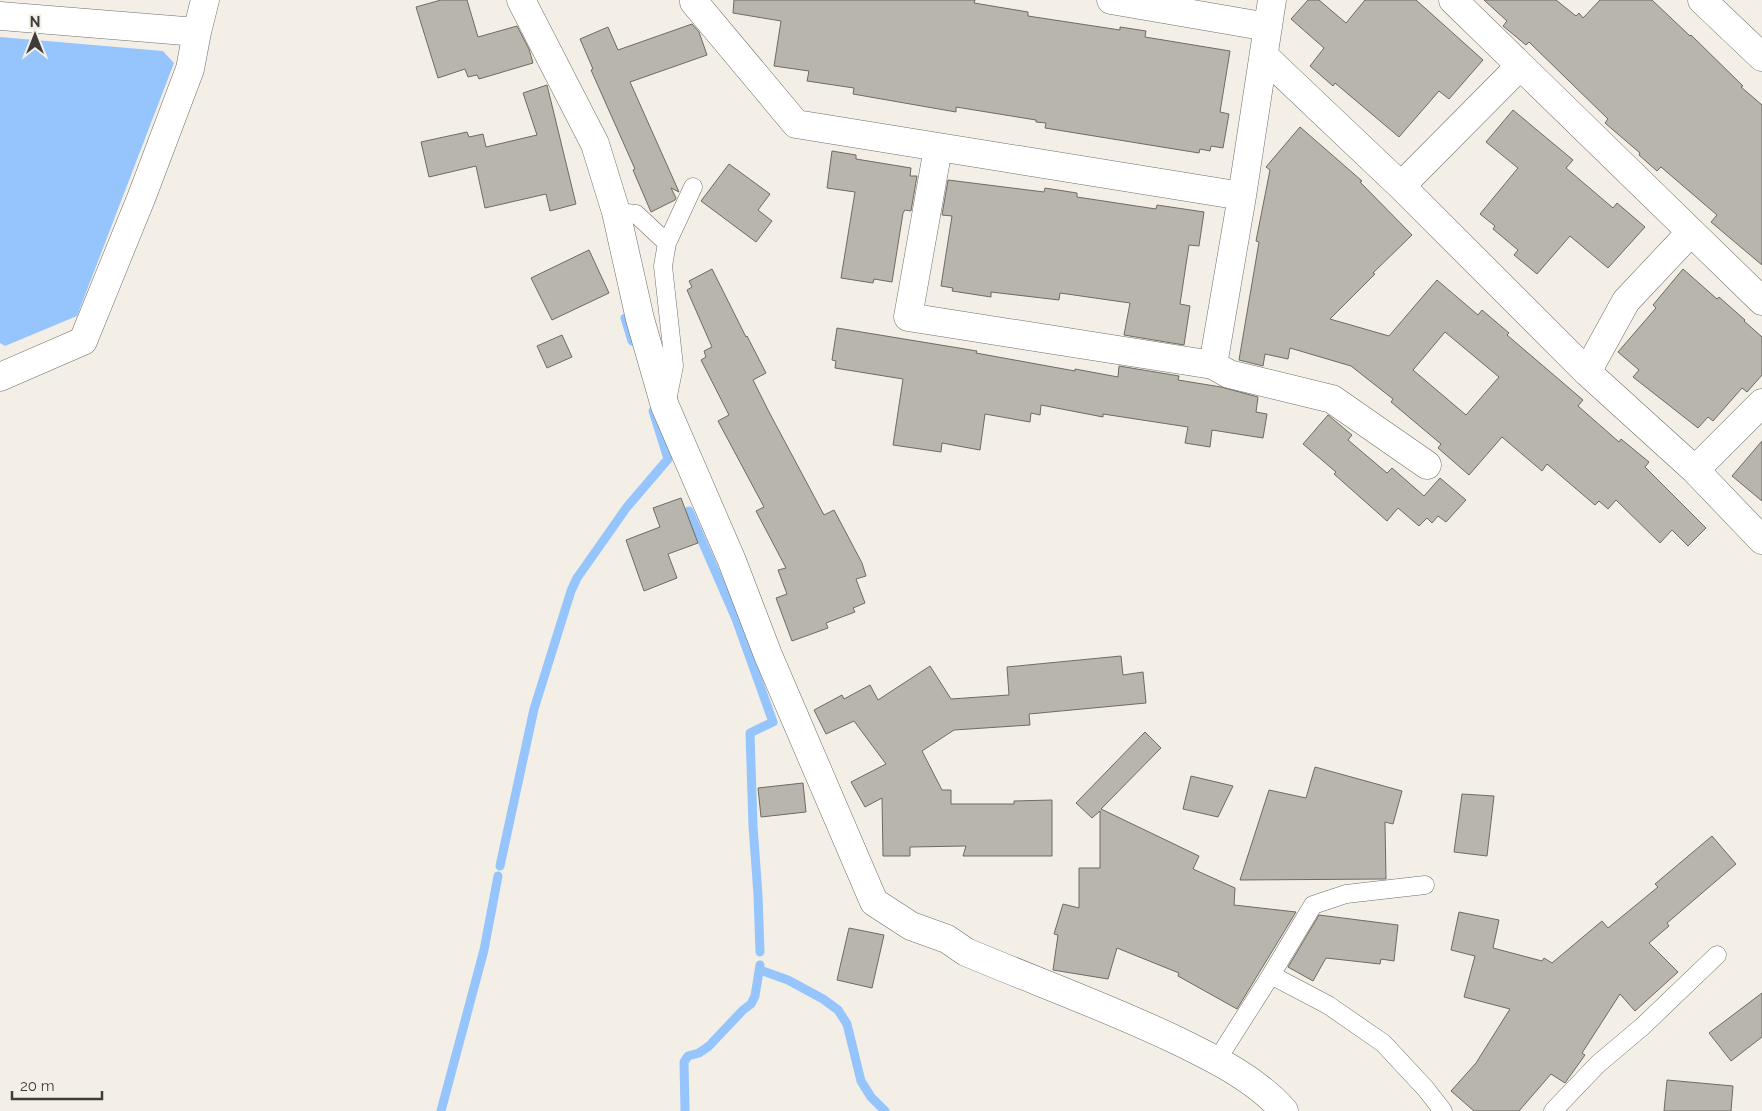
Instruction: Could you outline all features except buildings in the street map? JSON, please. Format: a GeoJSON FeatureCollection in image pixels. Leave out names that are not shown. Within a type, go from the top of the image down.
{"type":"FeatureCollection","features":[{"type":"Feature","properties":{"kind":"street"},"geometry":{"type":"LineString","coordinates":[[0,377],[82,341],[142,196],[190,68],[205,0]]}},
{"type":"Feature","properties":{"kind":"street"},"geometry":{"type":"LineString","coordinates":[[521,0],[595,144],[616,212],[640,319],[665,406],[732,561],[778,681],[874,902],[911,926],[947,940],[966,952],[1130,1018],[1217,1060],[1272,1097],[1284,1111]]}},
{"type":"Feature","properties":{"kind":"street"},"geometry":{"type":"LineString","coordinates":[[694,0],[796,124],[1242,196]]}},
{"type":"Feature","properties":{"kind":"street"},"geometry":{"type":"LineString","coordinates":[[1111,0],[1268,27]]}},
{"type":"Feature","properties":{"kind":"street"},"geometry":{"type":"LineString","coordinates":[[1212,365],[1242,196],[1272,0]]}},
{"type":"Feature","properties":{"kind":"street"},"geometry":{"type":"LineString","coordinates":[[1453,0],[1690,233],[1762,301]]}},
{"type":"Feature","properties":{"kind":"street"},"geometry":{"type":"LineString","coordinates":[[1702,0],[1762,57]]}},
{"type":"Feature","properties":{"kind":"street"},"geometry":{"type":"LineString","coordinates":[[0,16],[197,32]]}},
{"type":"Feature","properties":{"kind":"street"},"geometry":{"type":"LineString","coordinates":[[1264,56],[1402,186],[1587,372],[1695,470],[1762,540]]}},
{"type":"Feature","properties":{"kind":"street"},"geometry":{"type":"LineString","coordinates":[[1402,186],[1520,66]]}},
{"type":"Feature","properties":{"kind":"street"},"geometry":{"type":"LineString","coordinates":[[938,148],[908,317],[1212,365],[1229,374],[1332,399],[1427,465]]}},
{"type":"Feature","properties":{"kind":"street"},"geometry":{"type":"LineString","coordinates":[[1587,372],[1626,301],[1690,233]]}},
{"type":"Feature","properties":{"kind":"street"},"geometry":{"type":"LineString","coordinates":[[1695,470],[1762,403]]}},
{"type":"Feature","properties":{"kind":"lane"},"geometry":{"type":"LineString","coordinates":[[665,406],[674,366],[662,266],[667,244],[693,187]]}},
{"type":"Feature","properties":{"kind":"lane"},"geometry":{"type":"LineString","coordinates":[[616,212],[636,214],[667,244]]}},
{"type":"Feature","properties":{"kind":"lane"},"geometry":{"type":"LineString","coordinates":[[1217,1060],[1313,905],[1346,894],[1425,885]]}},
{"type":"Feature","properties":{"kind":"lane"},"geometry":{"type":"LineString","coordinates":[[1552,1111],[1598,1064],[1644,1026],[1717,955]]}},
{"type":"Feature","properties":{"kind":"lane"},"geometry":{"type":"LineString","coordinates":[[1271,975],[1328,1005],[1383,1043],[1425,1088],[1443,1111]]}},
{"type":"Feature","properties":{"kind":"water"},"geometry":{"type":"Polygon","coordinates":[[[0,37],[163,51],[174,63],[77,316],[5,346],[0,343],[0,37]]]}},
{"type":"Feature","properties":{"kind":"waterway"},"geometry":{"type":"LineString","coordinates":[[625,318],[632,341]]}},
{"type":"Feature","properties":{"kind":"waterway"},"geometry":{"type":"LineString","coordinates":[[500,866],[534,709],[571,591],[577,578],[627,507],[668,459],[653,411]]}},
{"type":"Feature","properties":{"kind":"waterway"},"geometry":{"type":"LineString","coordinates":[[689,511],[736,619],[773,722],[750,733],[760,952]]}},
{"type":"Feature","properties":{"kind":"waterway"},"geometry":{"type":"LineString","coordinates":[[441,1111],[484,950],[498,876]]}},
{"type":"Feature","properties":{"kind":"waterway"},"geometry":{"type":"LineString","coordinates":[[685,1111],[684,1062],[688,1056],[699,1053],[709,1046],[751,1004],[755,996],[760,965]]}},
{"type":"Feature","properties":{"kind":"waterway"},"geometry":{"type":"LineString","coordinates":[[760,970],[788,980],[823,999],[838,1010],[847,1024],[861,1081],[871,1097],[885,1111]]}}]}
